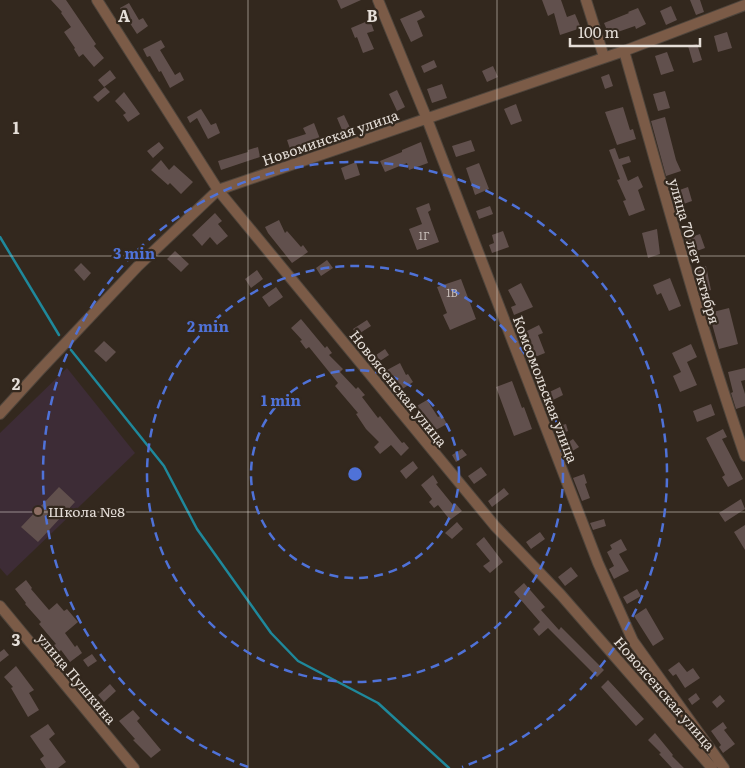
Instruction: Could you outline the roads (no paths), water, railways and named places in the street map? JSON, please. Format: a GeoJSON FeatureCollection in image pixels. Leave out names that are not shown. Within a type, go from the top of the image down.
{"type":"FeatureCollection","features":[{"type":"Feature","properties":{"kind":"street","name":"Новоясенская улица"},"geometry":{"type":"LineString","coordinates":[[97,0],[218,190],[495,526],[561,595],[712,768]]}},
{"type":"Feature","properties":{"kind":"street","name":"Комсомольская улица"},"geometry":{"type":"LineString","coordinates":[[378,0],[427,119],[598,563],[633,641],[724,768]]}},
{"type":"Feature","properties":{"kind":"street"},"geometry":{"type":"LineString","coordinates":[[586,0],[604,58]]}},
{"type":"Feature","properties":{"kind":"street","name":"Новоминская улица"},"geometry":{"type":"LineString","coordinates":[[0,414],[138,266],[218,190],[624,51],[745,5]]}},
{"type":"Feature","properties":{"kind":"street","name":"улица 70 лет Октября"},"geometry":{"type":"LineString","coordinates":[[624,51],[701,320],[745,456]]}},
{"type":"Feature","properties":{"kind":"street","name":"улица Пушкина"},"geometry":{"type":"LineString","coordinates":[[0,606],[134,768]]}},
{"type":"Feature","properties":{"kind":"waterway"},"geometry":{"type":"LineString","coordinates":[[0,237],[59,335]]}},
{"type":"Feature","properties":{"kind":"waterway"},"geometry":{"type":"LineString","coordinates":[[71,350],[164,466],[197,529],[271,633],[298,661],[378,703],[449,768]]}},
{"type":"Feature","properties":{"kind":"place","name":"Школа №8"},"geometry":{"type":"Point","coordinates":[38,511]}}]}
